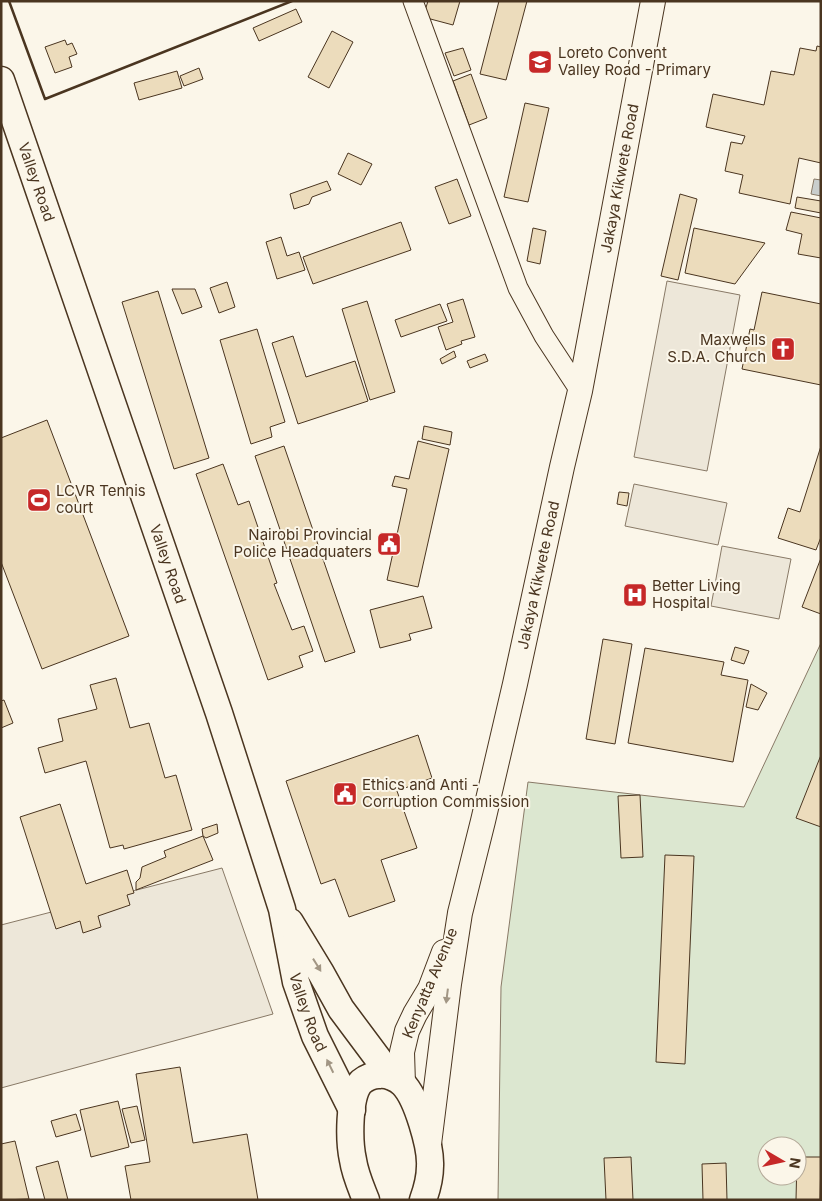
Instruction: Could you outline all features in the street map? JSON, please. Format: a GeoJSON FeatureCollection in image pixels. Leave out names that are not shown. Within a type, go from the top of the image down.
{"type":"FeatureCollection","features":[{"type":"Feature","properties":{"kind":"main road","name":"Valley Road"},"geometry":{"type":"LineString","coordinates":[[1,80],[219,713],[282,909],[296,982],[315,1036],[352,1110]]}},
{"type":"Feature","properties":{"kind":"main road","name":"Valley Road"},"geometry":{"type":"LineString","coordinates":[[282,909],[341,1009],[410,1095],[429,1148],[430,1165],[427,1194]]}},
{"type":"Feature","properties":{"kind":"main road"},"geometry":{"type":"LineString","coordinates":[[366,1200],[358,1182],[352,1159],[350,1133],[356,1091],[368,1077],[379,1074],[397,1080]]}},
{"type":"Feature","properties":{"kind":"street"},"geometry":{"type":"LineString","coordinates":[[413,1],[518,288],[544,336],[580,391]]}},
{"type":"Feature","properties":{"kind":"street","name":"Jakaya Kikwete Road"},"geometry":{"type":"LineString","coordinates":[[429,1148],[449,984],[460,913],[484,821],[580,391],[654,1]]}},
{"type":"Feature","properties":{"kind":"street","name":"Kenyatta Avenue"},"geometry":{"type":"LineString","coordinates":[[397,1080],[407,1031],[414,1014],[430,989],[460,913]]}},
{"type":"Feature","properties":{"kind":"green space"},"geometry":{"type":"Polygon","coordinates":[[[821,643],[821,1200],[498,1200],[501,987],[528,782],[744,807],[821,643]]]}},
{"type":"Feature","properties":{"kind":"shaded area"},"geometry":{"type":"Polygon","coordinates":[[[814,179],[821,180],[821,196],[811,194],[814,179]]]}},
{"type":"Feature","properties":{"kind":"shaded area"},"geometry":{"type":"Polygon","coordinates":[[[667,281],[740,295],[707,471],[634,457],[667,281]]]}},
{"type":"Feature","properties":{"kind":"shaded area"},"geometry":{"type":"Polygon","coordinates":[[[634,484],[727,503],[718,545],[625,526],[634,484]]]}},
{"type":"Feature","properties":{"kind":"shaded area"},"geometry":{"type":"Polygon","coordinates":[[[722,546],[791,559],[779,619],[711,606],[722,546]]]}},
{"type":"Feature","properties":{"kind":"shaded area"},"geometry":{"type":"Polygon","coordinates":[[[222,868],[273,1014],[1,1088],[1,925],[222,868]]]}},
{"type":"Feature","properties":{"kind":"building"},"geometry":{"type":"Polygon","coordinates":[[[428,1],[460,1],[453,25],[423,17],[428,1]]]}},
{"type":"Feature","properties":{"kind":"building"},"geometry":{"type":"Polygon","coordinates":[[[499,1],[527,1],[506,80],[480,74],[499,1]]]}},
{"type":"Feature","properties":{"kind":"building"},"geometry":{"type":"Polygon","coordinates":[[[296,9],[302,22],[259,41],[253,28],[296,9]]]}},
{"type":"Feature","properties":{"kind":"building"},"geometry":{"type":"Polygon","coordinates":[[[332,31],[353,42],[329,88],[308,77],[332,31]]]}},
{"type":"Feature","properties":{"kind":"building"},"geometry":{"type":"Polygon","coordinates":[[[65,40],[67,45],[72,43],[77,54],[69,57],[72,67],[55,73],[45,47],[65,40]]]}},
{"type":"Feature","properties":{"kind":"building"},"geometry":{"type":"Polygon","coordinates":[[[817,46],[821,47],[821,163],[799,158],[790,204],[739,193],[743,175],[725,171],[731,142],[742,144],[745,136],[706,127],[713,94],[764,105],[771,71],[794,75],[800,48],[816,51],[817,46]]]}},
{"type":"Feature","properties":{"kind":"building"},"geometry":{"type":"Polygon","coordinates":[[[463,48],[471,70],[454,76],[445,53],[463,48]]]}},
{"type":"Feature","properties":{"kind":"building"},"geometry":{"type":"Polygon","coordinates":[[[199,68],[203,79],[184,86],[180,76],[199,68]]]}},
{"type":"Feature","properties":{"kind":"building"},"geometry":{"type":"Polygon","coordinates":[[[177,71],[182,88],[139,100],[134,83],[177,71]]]}},
{"type":"Feature","properties":{"kind":"building"},"geometry":{"type":"Polygon","coordinates":[[[471,74],[487,118],[469,125],[453,81],[471,74]]]}},
{"type":"Feature","properties":{"kind":"building"},"geometry":{"type":"Polygon","coordinates":[[[525,103],[549,108],[528,202],[504,197],[525,103]]]}},
{"type":"Feature","properties":{"kind":"building"},"geometry":{"type":"Polygon","coordinates":[[[348,153],[372,164],[361,185],[338,174],[348,153]]]}},
{"type":"Feature","properties":{"kind":"building"},"geometry":{"type":"Polygon","coordinates":[[[457,179],[471,216],[449,224],[435,187],[457,179]]]}},
{"type":"Feature","properties":{"kind":"building"},"geometry":{"type":"Polygon","coordinates":[[[327,181],[331,190],[312,197],[309,204],[294,209],[290,194],[327,181]]]}},
{"type":"Feature","properties":{"kind":"building"},"geometry":{"type":"Polygon","coordinates":[[[680,194],[697,199],[678,280],[661,276],[680,194]]]}},
{"type":"Feature","properties":{"kind":"building"},"geometry":{"type":"Polygon","coordinates":[[[797,197],[821,201],[821,213],[795,208],[797,197]]]}},
{"type":"Feature","properties":{"kind":"building"},"geometry":{"type":"Polygon","coordinates":[[[791,212],[821,218],[821,258],[798,254],[802,234],[786,230],[791,212]]]}},
{"type":"Feature","properties":{"kind":"building"},"geometry":{"type":"Polygon","coordinates":[[[401,222],[411,250],[313,284],[303,257],[401,222]]]}},
{"type":"Feature","properties":{"kind":"building"},"geometry":{"type":"Polygon","coordinates":[[[533,228],[546,231],[540,264],[527,261],[533,228]]]}},
{"type":"Feature","properties":{"kind":"building"},"geometry":{"type":"Polygon","coordinates":[[[694,228],[765,243],[735,284],[685,273],[694,228]]]}},
{"type":"Feature","properties":{"kind":"building"},"geometry":{"type":"Polygon","coordinates":[[[281,237],[287,256],[299,252],[305,270],[277,279],[266,242],[281,237]]]}},
{"type":"Feature","properties":{"kind":"building"},"geometry":{"type":"Polygon","coordinates":[[[227,282],[235,307],[219,313],[210,288],[227,282]]]}},
{"type":"Feature","properties":{"kind":"building"},"geometry":{"type":"Polygon","coordinates":[[[172,289],[195,289],[202,307],[182,314],[172,289]]]}},
{"type":"Feature","properties":{"kind":"building"},"geometry":{"type":"Polygon","coordinates":[[[158,291],[209,458],[174,469],[122,302],[158,291]]]}},
{"type":"Feature","properties":{"kind":"building","name":"Maxwells S.D.A. Church"},"geometry":{"type":"Polygon","coordinates":[[[762,292],[821,304],[821,385],[742,369],[750,329],[754,330],[762,292]]]}},
{"type":"Feature","properties":{"kind":"building"},"geometry":{"type":"Polygon","coordinates":[[[463,299],[475,337],[461,341],[462,344],[446,350],[438,327],[453,322],[447,304],[463,299]]]}},
{"type":"Feature","properties":{"kind":"building"},"geometry":{"type":"Polygon","coordinates":[[[367,301],[395,392],[370,400],[342,309],[367,301]]]}},
{"type":"Feature","properties":{"kind":"building"},"geometry":{"type":"Polygon","coordinates":[[[440,304],[447,321],[401,337],[395,320],[440,304]]]}},
{"type":"Feature","properties":{"kind":"building"},"geometry":{"type":"Polygon","coordinates":[[[257,329],[285,422],[270,427],[272,437],[251,444],[220,340],[257,329]]]}},
{"type":"Feature","properties":{"kind":"building"},"geometry":{"type":"Polygon","coordinates":[[[293,336],[306,377],[355,361],[368,401],[298,424],[272,343],[293,336]]]}},
{"type":"Feature","properties":{"kind":"building"},"geometry":{"type":"Polygon","coordinates":[[[454,351],[456,357],[442,364],[440,359],[454,351]]]}},
{"type":"Feature","properties":{"kind":"building"},"geometry":{"type":"Polygon","coordinates":[[[485,354],[488,361],[470,368],[467,361],[485,354]]]}},
{"type":"Feature","properties":{"kind":"building","name":"LCVR Tennis court"},"geometry":{"type":"Polygon","coordinates":[[[47,420],[129,636],[42,669],[1,562],[1,438],[47,420]]]}},
{"type":"Feature","properties":{"kind":"building"},"geometry":{"type":"Polygon","coordinates":[[[424,426],[452,432],[450,445],[422,439],[424,426]]]}},
{"type":"Feature","properties":{"kind":"building","name":"Nairobi Provincial Police Headquaters"},"geometry":{"type":"Polygon","coordinates":[[[418,441],[449,449],[418,587],[387,580],[407,489],[392,486],[395,476],[409,479],[418,441]]]}},
{"type":"Feature","properties":{"kind":"building"},"geometry":{"type":"Polygon","coordinates":[[[284,446],[355,652],[325,662],[255,456],[284,446]]]}},
{"type":"Feature","properties":{"kind":"building"},"geometry":{"type":"Polygon","coordinates":[[[821,446],[821,537],[816,550],[778,538],[788,508],[800,512],[821,446]]]}},
{"type":"Feature","properties":{"kind":"building"},"geometry":{"type":"Polygon","coordinates":[[[223,464],[238,505],[249,501],[277,583],[274,584],[292,630],[304,626],[313,651],[299,656],[303,667],[268,680],[196,474],[223,464]]]}},
{"type":"Feature","properties":{"kind":"building"},"geometry":{"type":"Polygon","coordinates":[[[619,492],[629,493],[627,506],[617,504],[619,492]]]}},
{"type":"Feature","properties":{"kind":"building"},"geometry":{"type":"Polygon","coordinates":[[[821,558],[821,614],[802,607],[821,558]]]}},
{"type":"Feature","properties":{"kind":"building"},"geometry":{"type":"Polygon","coordinates":[[[423,596],[432,628],[409,634],[411,640],[380,648],[370,610],[423,596]]]}},
{"type":"Feature","properties":{"kind":"building"},"geometry":{"type":"Polygon","coordinates":[[[603,639],[632,644],[615,744],[586,739],[603,639]]]}},
{"type":"Feature","properties":{"kind":"building"},"geometry":{"type":"Polygon","coordinates":[[[735,647],[749,651],[744,664],[731,660],[735,647]]]}},
{"type":"Feature","properties":{"kind":"building"},"geometry":{"type":"Polygon","coordinates":[[[645,648],[724,662],[721,675],[748,680],[733,762],[628,743],[645,648]]]}},
{"type":"Feature","properties":{"kind":"building"},"geometry":{"type":"Polygon","coordinates":[[[116,678],[130,728],[149,723],[165,778],[176,775],[192,830],[124,849],[123,845],[110,848],[86,761],[45,773],[38,748],[63,741],[58,719],[97,709],[90,685],[116,678]]]}},
{"type":"Feature","properties":{"kind":"building"},"geometry":{"type":"Polygon","coordinates":[[[751,684],[767,693],[758,710],[746,707],[751,684]]]}},
{"type":"Feature","properties":{"kind":"building"},"geometry":{"type":"Polygon","coordinates":[[[4,700],[13,723],[1,728],[1,701],[4,700]]]}},
{"type":"Feature","properties":{"kind":"building"},"geometry":{"type":"Polygon","coordinates":[[[418,735],[432,778],[397,791],[417,848],[381,860],[395,901],[349,917],[335,879],[321,884],[286,781],[418,735]]]}},
{"type":"Feature","properties":{"kind":"building"},"geometry":{"type":"Polygon","coordinates":[[[821,755],[821,827],[796,818],[821,755]]]}},
{"type":"Feature","properties":{"kind":"building"},"geometry":{"type":"Polygon","coordinates":[[[640,795],[643,857],[621,858],[618,796],[640,795]]]}},
{"type":"Feature","properties":{"kind":"building"},"geometry":{"type":"Polygon","coordinates":[[[60,804],[86,884],[127,870],[134,893],[127,895],[130,905],[98,916],[101,927],[83,933],[80,921],[56,929],[20,817],[60,804]]]}},
{"type":"Feature","properties":{"kind":"building"},"geometry":{"type":"Polygon","coordinates":[[[217,824],[218,833],[206,838],[203,836],[202,829],[217,824]]]}},
{"type":"Feature","properties":{"kind":"building"},"geometry":{"type":"Polygon","coordinates":[[[203,836],[213,860],[136,890],[136,882],[140,878],[142,867],[166,857],[164,851],[203,836]]]}},
{"type":"Feature","properties":{"kind":"building"},"geometry":{"type":"Polygon","coordinates":[[[665,855],[694,856],[685,1064],[656,1062],[665,855]]]}},
{"type":"Feature","properties":{"kind":"building"},"geometry":{"type":"Polygon","coordinates":[[[180,1067],[193,1143],[247,1134],[258,1200],[131,1200],[125,1166],[150,1162],[136,1074],[180,1067]]]}},
{"type":"Feature","properties":{"kind":"building"},"geometry":{"type":"Polygon","coordinates":[[[118,1101],[129,1147],[91,1157],[80,1110],[118,1101]]]}},
{"type":"Feature","properties":{"kind":"building"},"geometry":{"type":"Polygon","coordinates":[[[137,1106],[145,1140],[131,1143],[122,1109],[137,1106]]]}},
{"type":"Feature","properties":{"kind":"building"},"geometry":{"type":"Polygon","coordinates":[[[76,1114],[81,1130],[56,1137],[51,1121],[76,1114]]]}},
{"type":"Feature","properties":{"kind":"building"},"geometry":{"type":"Polygon","coordinates":[[[15,1141],[29,1199],[1,1200],[1,1144],[15,1141]]]}},
{"type":"Feature","properties":{"kind":"building"},"geometry":{"type":"Polygon","coordinates":[[[631,1157],[633,1200],[606,1200],[604,1158],[631,1157]]]}},
{"type":"Feature","properties":{"kind":"building"},"geometry":{"type":"Polygon","coordinates":[[[807,1157],[821,1157],[820,1200],[796,1200],[796,1186],[807,1186],[807,1157]]]}},
{"type":"Feature","properties":{"kind":"building"},"geometry":{"type":"Polygon","coordinates":[[[58,1161],[68,1200],[45,1200],[36,1167],[58,1161]]]}},
{"type":"Feature","properties":{"kind":"building"},"geometry":{"type":"Polygon","coordinates":[[[726,1163],[727,1200],[703,1200],[702,1164],[726,1163]]]}},
{"type":"Feature","properties":{"kind":"wall"},"geometry":{"type":"LineString","coordinates":[[9,1],[45,99],[292,1]]}},
{"type":"Feature","properties":{"kind":"place","name":"Loreto Convent Valley Road - Primary"},"geometry":{"type":"Point","coordinates":[540,62]}},
{"type":"Feature","properties":{"kind":"place","name":"Maxwells S.D.A. Church"},"geometry":{"type":"Point","coordinates":[783,349]}},
{"type":"Feature","properties":{"kind":"place","name":"LCVR Tennis court"},"geometry":{"type":"Point","coordinates":[39,500]}},
{"type":"Feature","properties":{"kind":"place","name":"Nairobi Provincial Police Headquaters"},"geometry":{"type":"Point","coordinates":[389,544]}},
{"type":"Feature","properties":{"kind":"place","name":"Better Living Hospital"},"geometry":{"type":"Point","coordinates":[635,595]}},
{"type":"Feature","properties":{"kind":"place","name":"Ethics and Anti - Corruption Commission"},"geometry":{"type":"Point","coordinates":[345,794]}}]}
